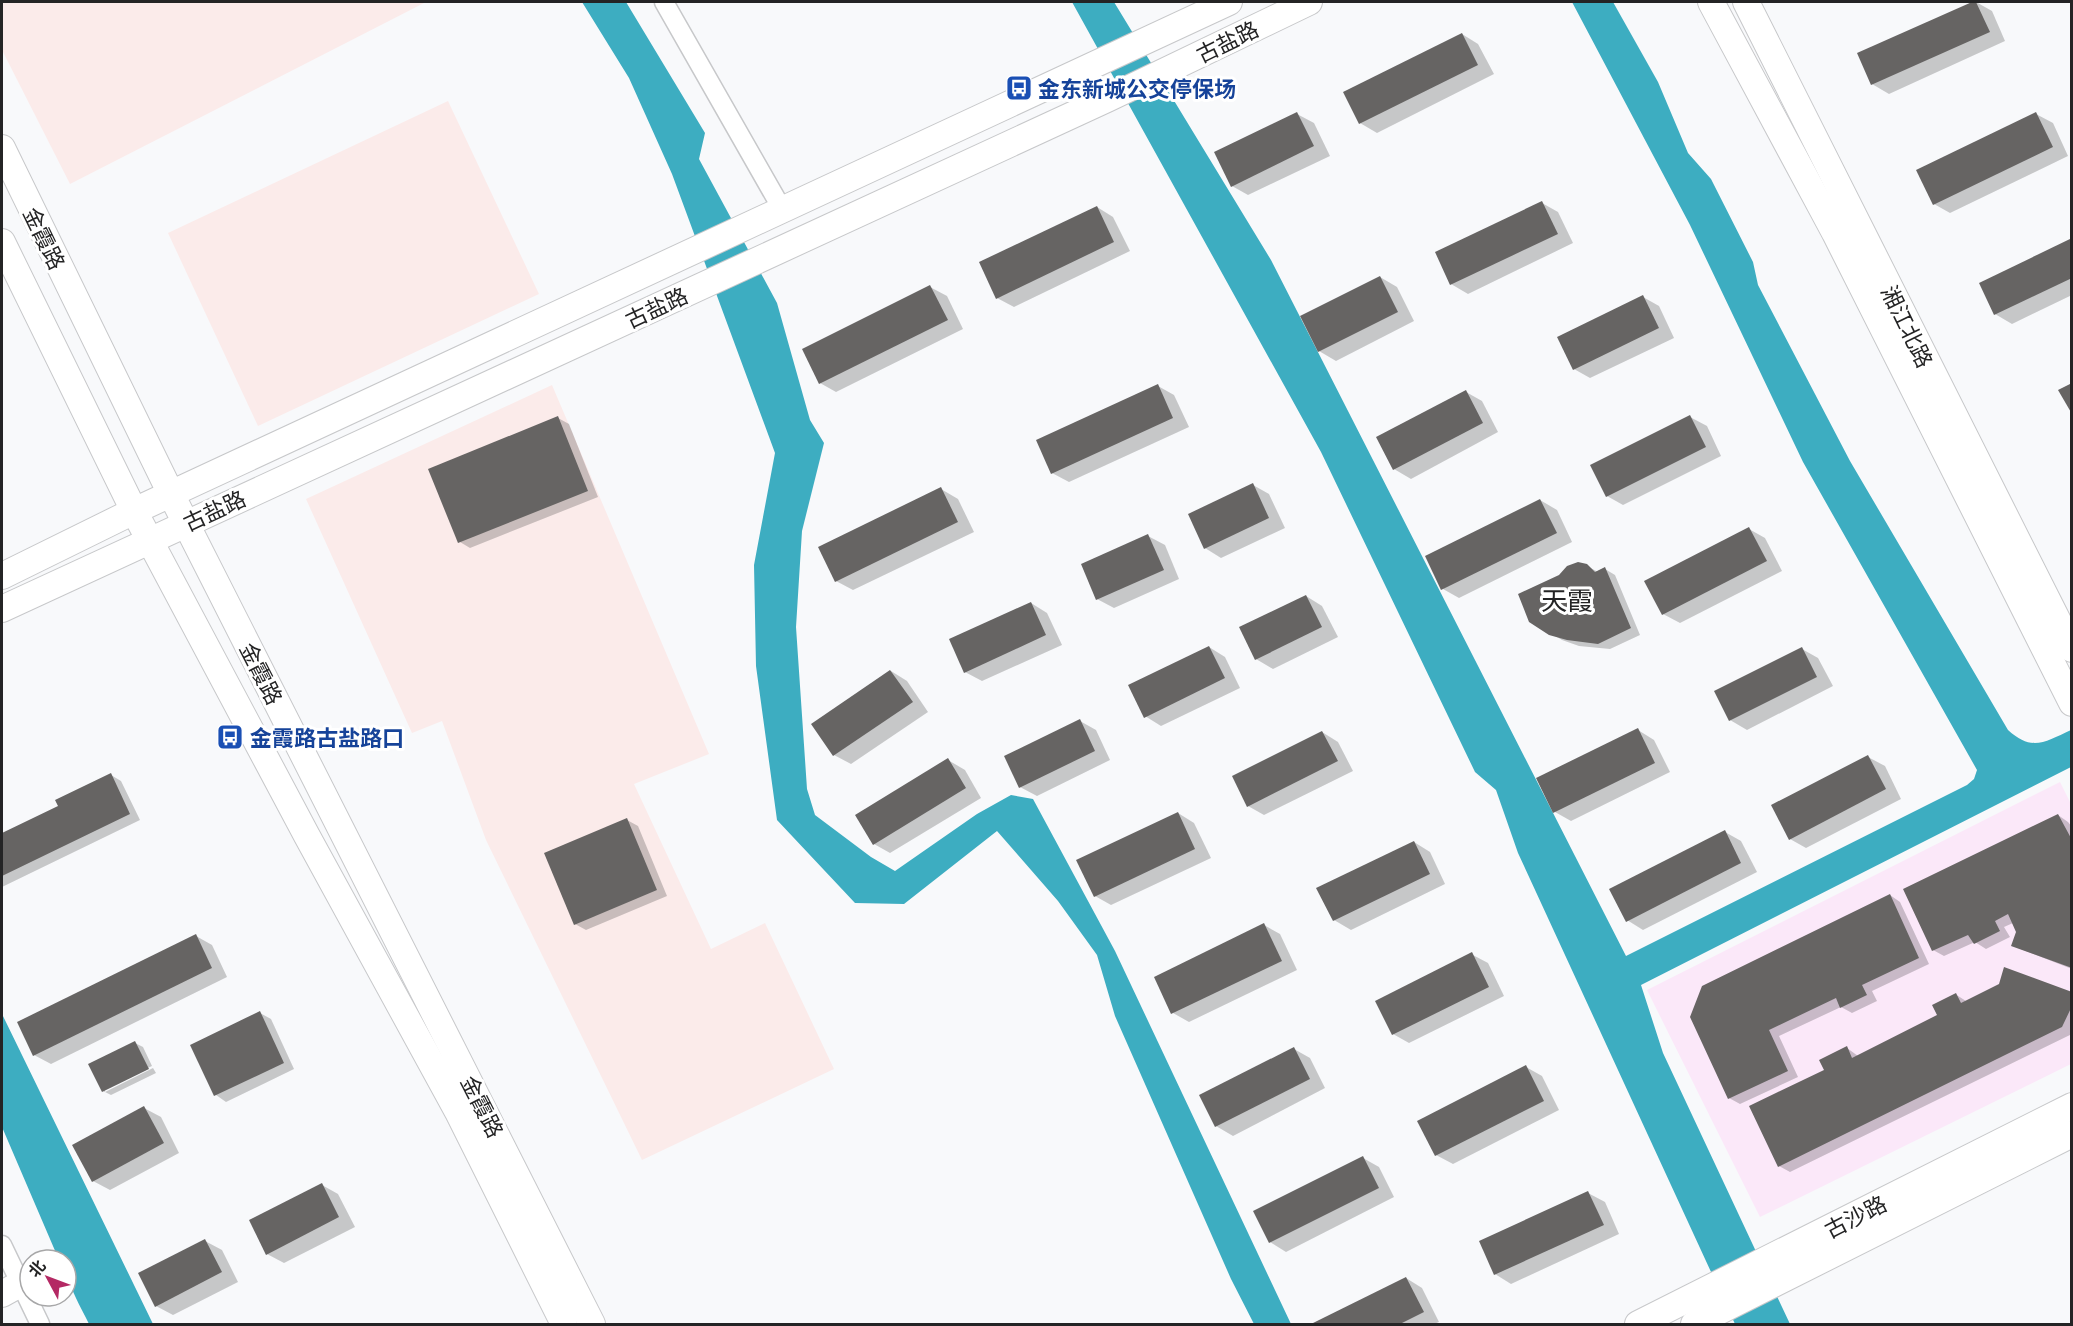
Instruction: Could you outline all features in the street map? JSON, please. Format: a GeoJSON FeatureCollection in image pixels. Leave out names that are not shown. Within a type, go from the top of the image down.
{"type":"FeatureCollection","features":[{"type":"Feature","properties":{"kind":"street"},"geometry":{"type":"LineString","coordinates":[[664,2],[782,209]]}},
{"type":"Feature","properties":{"kind":"street","name":"古盐路"},"geometry":{"type":"LineString","coordinates":[[2,576],[134,511],[1229,2]]}},
{"type":"Feature","properties":{"kind":"street","name":"古盐路"},"geometry":{"type":"LineString","coordinates":[[2,609],[186,522],[1107,99],[1309,2]]}},
{"type":"Feature","properties":{"kind":"street"},"geometry":{"type":"LineString","coordinates":[[1711,2],[1835,233],[2072,703]]}},
{"type":"Feature","properties":{"kind":"street","name":"湘江北路"},"geometry":{"type":"LineString","coordinates":[[1746,2],[2072,649]]}},
{"type":"Feature","properties":{"kind":"street","name":"金霞路"},"geometry":{"type":"LineString","coordinates":[[2,148],[171,494],[592,1324]]}},
{"type":"Feature","properties":{"kind":"street","name":"金霞路"},"geometry":{"type":"LineString","coordinates":[[2,242],[134,511],[458,1112],[564,1324]]}},
{"type":"Feature","properties":{"kind":"street","name":"古沙路"},"geometry":{"type":"LineString","coordinates":[[1787,1264],[2072,1106]]}},
{"type":"Feature","properties":{"kind":"street","name":"古沙路"},"geometry":{"type":"LineString","coordinates":[[1638,1324],[1715,1300],[1787,1264],[2072,1134]]}},
{"type":"Feature","properties":{"kind":"street"},"geometry":{"type":"LineString","coordinates":[[2,1245],[11,1289],[40,1324]]}},
{"type":"Feature","properties":{"kind":"street","name":"古沙路"},"geometry":{"type":"LineString","coordinates":[[1694,1324],[1715,1300]]}},
{"type":"Feature","properties":{"kind":"shaded area"},"geometry":{"type":"Polygon","coordinates":[[[2,2],[426,2],[70,184],[2,50],[2,2]]]}},
{"type":"Feature","properties":{"kind":"shaded area"},"geometry":{"type":"Polygon","coordinates":[[[448,101],[539,294],[258,426],[168,233],[448,101]]]}},
{"type":"Feature","properties":{"kind":"shaded area"},"geometry":{"type":"Polygon","coordinates":[[[552,385],[709,754],[634,784],[711,949],[765,923],[834,1069],[642,1160],[486,840],[442,721],[412,733],[306,499],[552,385]]]}},
{"type":"Feature","properties":{"kind":"shaded area"},"geometry":{"type":"Polygon","coordinates":[[[2060,782],[2071,804],[2071,1064],[1760,1217],[1647,990],[2060,782]]]}},
{"type":"Feature","properties":{"kind":"water"},"geometry":{"type":"Polygon","coordinates":[[[582,2],[626,2],[705,133],[699,159],[777,303],[810,420],[824,443],[802,531],[796,627],[807,789],[815,815],[871,857],[895,871],[977,814],[1011,795],[1033,799],[1115,951],[1291,1324],[1254,1324],[1231,1279],[1115,1016],[1097,955],[1058,901],[997,831],[904,904],[855,903],[777,820],[756,666],[754,565],[775,453],[672,174],[629,78],[582,2]]]}},
{"type":"Feature","properties":{"kind":"water"},"geometry":{"type":"Polygon","coordinates":[[[1072,2],[1114,2],[1271,260],[1626,956],[1967,785],[1974,779],[1977,770],[1803,462],[1690,225],[1572,2],[1613,2],[1658,82],[1688,153],[1711,179],[1753,262],[1758,285],[1850,461],[2008,730],[2024,741],[2039,743],[2071,730],[2071,767],[1641,985],[1663,1053],[1790,1324],[1735,1324],[1518,853],[1496,790],[1475,772],[1321,452],[1072,2]]]}},
{"type":"Feature","properties":{"kind":"water"},"geometry":{"type":"Polygon","coordinates":[[[2,1014],[153,1324],[89,1324],[78,1303],[78,1248],[54,1248],[2,1127],[2,1014]]]}},
{"type":"Feature","properties":{"kind":"building"},"geometry":{"type":"Polygon","coordinates":[[[1976,2],[1990,32],[1871,85],[1857,53],[1976,2]]]}},
{"type":"Feature","properties":{"kind":"building"},"geometry":{"type":"Polygon","coordinates":[[[1462,33],[1478,65],[1359,124],[1343,92],[1462,33]]]}},
{"type":"Feature","properties":{"kind":"building"},"geometry":{"type":"Polygon","coordinates":[[[1297,112],[1314,146],[1231,187],[1214,152],[1297,112]]]}},
{"type":"Feature","properties":{"kind":"building"},"geometry":{"type":"Polygon","coordinates":[[[2036,112],[2053,147],[1933,205],[1916,170],[2036,112]]]}},
{"type":"Feature","properties":{"kind":"building"},"geometry":{"type":"Polygon","coordinates":[[[1542,201],[1558,234],[1450,285],[1435,252],[1542,201]]]}},
{"type":"Feature","properties":{"kind":"building"},"geometry":{"type":"Polygon","coordinates":[[[1097,206],[1114,242],[996,299],[979,262],[1097,206]]]}},
{"type":"Feature","properties":{"kind":"building"},"geometry":{"type":"Polygon","coordinates":[[[2072,238],[2072,278],[1994,315],[1979,283],[2072,238]]]}},
{"type":"Feature","properties":{"kind":"building"},"geometry":{"type":"Polygon","coordinates":[[[1380,276],[1398,312],[1318,352],[1300,316],[1380,276]]]}},
{"type":"Feature","properties":{"kind":"building"},"geometry":{"type":"Polygon","coordinates":[[[930,285],[948,320],[819,384],[802,349],[930,285]]]}},
{"type":"Feature","properties":{"kind":"building"},"geometry":{"type":"Polygon","coordinates":[[[1643,295],[1659,328],[1573,370],[1557,337],[1643,295]]]}},
{"type":"Feature","properties":{"kind":"building"},"geometry":{"type":"Polygon","coordinates":[[[2072,383],[2072,414],[2058,390],[2072,383]]]}},
{"type":"Feature","properties":{"kind":"building"},"geometry":{"type":"Polygon","coordinates":[[[1158,384],[1173,418],[1051,474],[1036,440],[1158,384]]]}},
{"type":"Feature","properties":{"kind":"building"},"geometry":{"type":"Polygon","coordinates":[[[1466,390],[1483,423],[1393,470],[1376,437],[1466,390]]]}},
{"type":"Feature","properties":{"kind":"building"},"geometry":{"type":"Polygon","coordinates":[[[1690,415],[1706,447],[1606,497],[1590,465],[1690,415]]]}},
{"type":"Feature","properties":{"kind":"building"},"geometry":{"type":"Polygon","coordinates":[[[558,416],[588,491],[458,543],[428,469],[558,416]]]}},
{"type":"Feature","properties":{"kind":"building"},"geometry":{"type":"Polygon","coordinates":[[[1253,483],[1269,518],[1204,549],[1188,514],[1253,483]]]}},
{"type":"Feature","properties":{"kind":"building"},"geometry":{"type":"Polygon","coordinates":[[[941,487],[958,522],[835,582],[818,547],[941,487]]]}},
{"type":"Feature","properties":{"kind":"building"},"geometry":{"type":"Polygon","coordinates":[[[1540,499],[1557,533],[1441,590],[1425,556],[1540,499]]]}},
{"type":"Feature","properties":{"kind":"building"},"geometry":{"type":"Polygon","coordinates":[[[1749,527],[1767,561],[1662,615],[1644,581],[1749,527]]]}},
{"type":"Feature","properties":{"kind":"building"},"geometry":{"type":"Polygon","coordinates":[[[1148,534],[1164,570],[1096,600],[1081,564],[1148,534]]]}},
{"type":"Feature","properties":{"kind":"building"},"geometry":{"type":"Polygon","coordinates":[[[1578,562],[1587,564],[1595,572],[1605,567],[1631,628],[1598,644],[1549,635],[1529,622],[1518,594],[1559,575],[1567,566],[1578,562]]]}},
{"type":"Feature","properties":{"kind":"building"},"geometry":{"type":"Polygon","coordinates":[[[1306,595],[1322,627],[1255,660],[1239,627],[1306,595]]]}},
{"type":"Feature","properties":{"kind":"building"},"geometry":{"type":"Polygon","coordinates":[[[1031,602],[1046,635],[964,673],[949,639],[1031,602]]]}},
{"type":"Feature","properties":{"kind":"building"},"geometry":{"type":"Polygon","coordinates":[[[1209,646],[1225,678],[1144,718],[1128,685],[1209,646]]]}},
{"type":"Feature","properties":{"kind":"building"},"geometry":{"type":"Polygon","coordinates":[[[1802,647],[1817,677],[1729,721],[1714,691],[1802,647]]]}},
{"type":"Feature","properties":{"kind":"building"},"geometry":{"type":"Polygon","coordinates":[[[890,670],[913,702],[833,756],[811,724],[890,670]]]}},
{"type":"Feature","properties":{"kind":"building"},"geometry":{"type":"Polygon","coordinates":[[[1080,719],[1095,751],[1019,788],[1004,756],[1080,719]]]}},
{"type":"Feature","properties":{"kind":"building"},"geometry":{"type":"Polygon","coordinates":[[[1638,728],[1655,763],[1553,813],[1536,778],[1638,728]]]}},
{"type":"Feature","properties":{"kind":"building"},"geometry":{"type":"Polygon","coordinates":[[[1322,731],[1338,761],[1247,807],[1232,776],[1322,731]]]}},
{"type":"Feature","properties":{"kind":"building"},"geometry":{"type":"Polygon","coordinates":[[[1868,755],[1886,789],[1789,840],[1771,805],[1868,755]]]}},
{"type":"Feature","properties":{"kind":"building"},"geometry":{"type":"Polygon","coordinates":[[[948,758],[966,788],[873,845],[855,815],[948,758]]]}},
{"type":"Feature","properties":{"kind":"building"},"geometry":{"type":"Polygon","coordinates":[[[111,773],[130,814],[2,876],[2,833],[58,806],[55,800],[111,773]]]}},
{"type":"Feature","properties":{"kind":"building"},"geometry":{"type":"Polygon","coordinates":[[[1178,812],[1195,849],[1094,897],[1076,860],[1178,812]]]}},
{"type":"Feature","properties":{"kind":"building"},"geometry":{"type":"Polygon","coordinates":[[[2058,814],[2072,840],[2072,968],[2011,946],[2016,932],[2008,914],[1995,921],[2000,931],[1974,944],[1968,935],[1932,951],[1903,889],[2058,814]]]}},
{"type":"Feature","properties":{"kind":"building"},"geometry":{"type":"Polygon","coordinates":[[[627,818],[657,890],[574,925],[544,853],[627,818]]]}},
{"type":"Feature","properties":{"kind":"building"},"geometry":{"type":"Polygon","coordinates":[[[1725,830],[1741,863],[1626,922],[1609,889],[1725,830]]]}},
{"type":"Feature","properties":{"kind":"building"},"geometry":{"type":"Polygon","coordinates":[[[1414,841],[1430,874],[1333,921],[1316,888],[1414,841]]]}},
{"type":"Feature","properties":{"kind":"building"},"geometry":{"type":"Polygon","coordinates":[[[1890,894],[1919,958],[1862,985],[1867,995],[1840,1008],[1836,998],[1769,1030],[1788,1071],[1728,1099],[1690,1017],[1702,986],[1890,894]]]}},
{"type":"Feature","properties":{"kind":"building"},"geometry":{"type":"Polygon","coordinates":[[[1264,923],[1282,961],[1171,1014],[1154,977],[1264,923]]]}},
{"type":"Feature","properties":{"kind":"building"},"geometry":{"type":"Polygon","coordinates":[[[196,934],[212,968],[33,1056],[17,1022],[196,934]]]}},
{"type":"Feature","properties":{"kind":"building"},"geometry":{"type":"Polygon","coordinates":[[[1472,952],[1489,987],[1392,1035],[1375,1001],[1472,952]]]}},
{"type":"Feature","properties":{"kind":"building"},"geometry":{"type":"Polygon","coordinates":[[[2004,967],[2072,992],[2072,1006],[2062,1027],[1778,1167],[1749,1106],[1824,1070],[1819,1060],[1847,1046],[1852,1058],[1937,1015],[1932,1005],[1956,993],[1961,1003],[1999,984],[2004,967]]]}},
{"type":"Feature","properties":{"kind":"building"},"geometry":{"type":"Polygon","coordinates":[[[260,1011],[284,1063],[214,1096],[190,1045],[260,1011]]]}},
{"type":"Feature","properties":{"kind":"building"},"geometry":{"type":"Polygon","coordinates":[[[135,1041],[149,1069],[102,1092],[88,1064],[135,1041]]]}},
{"type":"Feature","properties":{"kind":"building"},"geometry":{"type":"Polygon","coordinates":[[[1294,1047],[1310,1079],[1215,1127],[1199,1095],[1294,1047]]]}},
{"type":"Feature","properties":{"kind":"building"},"geometry":{"type":"Polygon","coordinates":[[[1526,1065],[1544,1101],[1435,1156],[1417,1121],[1526,1065]]]}},
{"type":"Feature","properties":{"kind":"building"},"geometry":{"type":"Polygon","coordinates":[[[144,1106],[164,1143],[92,1182],[72,1145],[144,1106]]]}},
{"type":"Feature","properties":{"kind":"building"},"geometry":{"type":"Polygon","coordinates":[[[1363,1156],[1379,1188],[1269,1243],[1253,1211],[1363,1156]]]}},
{"type":"Feature","properties":{"kind":"building"},"geometry":{"type":"Polygon","coordinates":[[[322,1183],[339,1217],[266,1255],[249,1220],[322,1183]]]}},
{"type":"Feature","properties":{"kind":"building"},"geometry":{"type":"Polygon","coordinates":[[[1588,1191],[1604,1225],[1494,1275],[1479,1241],[1588,1191]]]}},
{"type":"Feature","properties":{"kind":"building"},"geometry":{"type":"Polygon","coordinates":[[[205,1239],[222,1272],[155,1307],[138,1273],[205,1239]]]}},
{"type":"Feature","properties":{"kind":"building"},"geometry":{"type":"Polygon","coordinates":[[[1406,1277],[1424,1312],[1400,1324],[1311,1324],[1406,1277]]]}},
{"type":"Feature","properties":{"kind":"place","name":"金东新城公交停保场"},"geometry":{"type":"Point","coordinates":[1019,88]}},
{"type":"Feature","properties":{"kind":"place","name":"金霞路古盐路口"},"geometry":{"type":"Point","coordinates":[230,737]}},
{"type":"Feature","properties":{"kind":"district","name":"天霞"},"geometry":{"type":"Point","coordinates":[1567,599]}}]}
